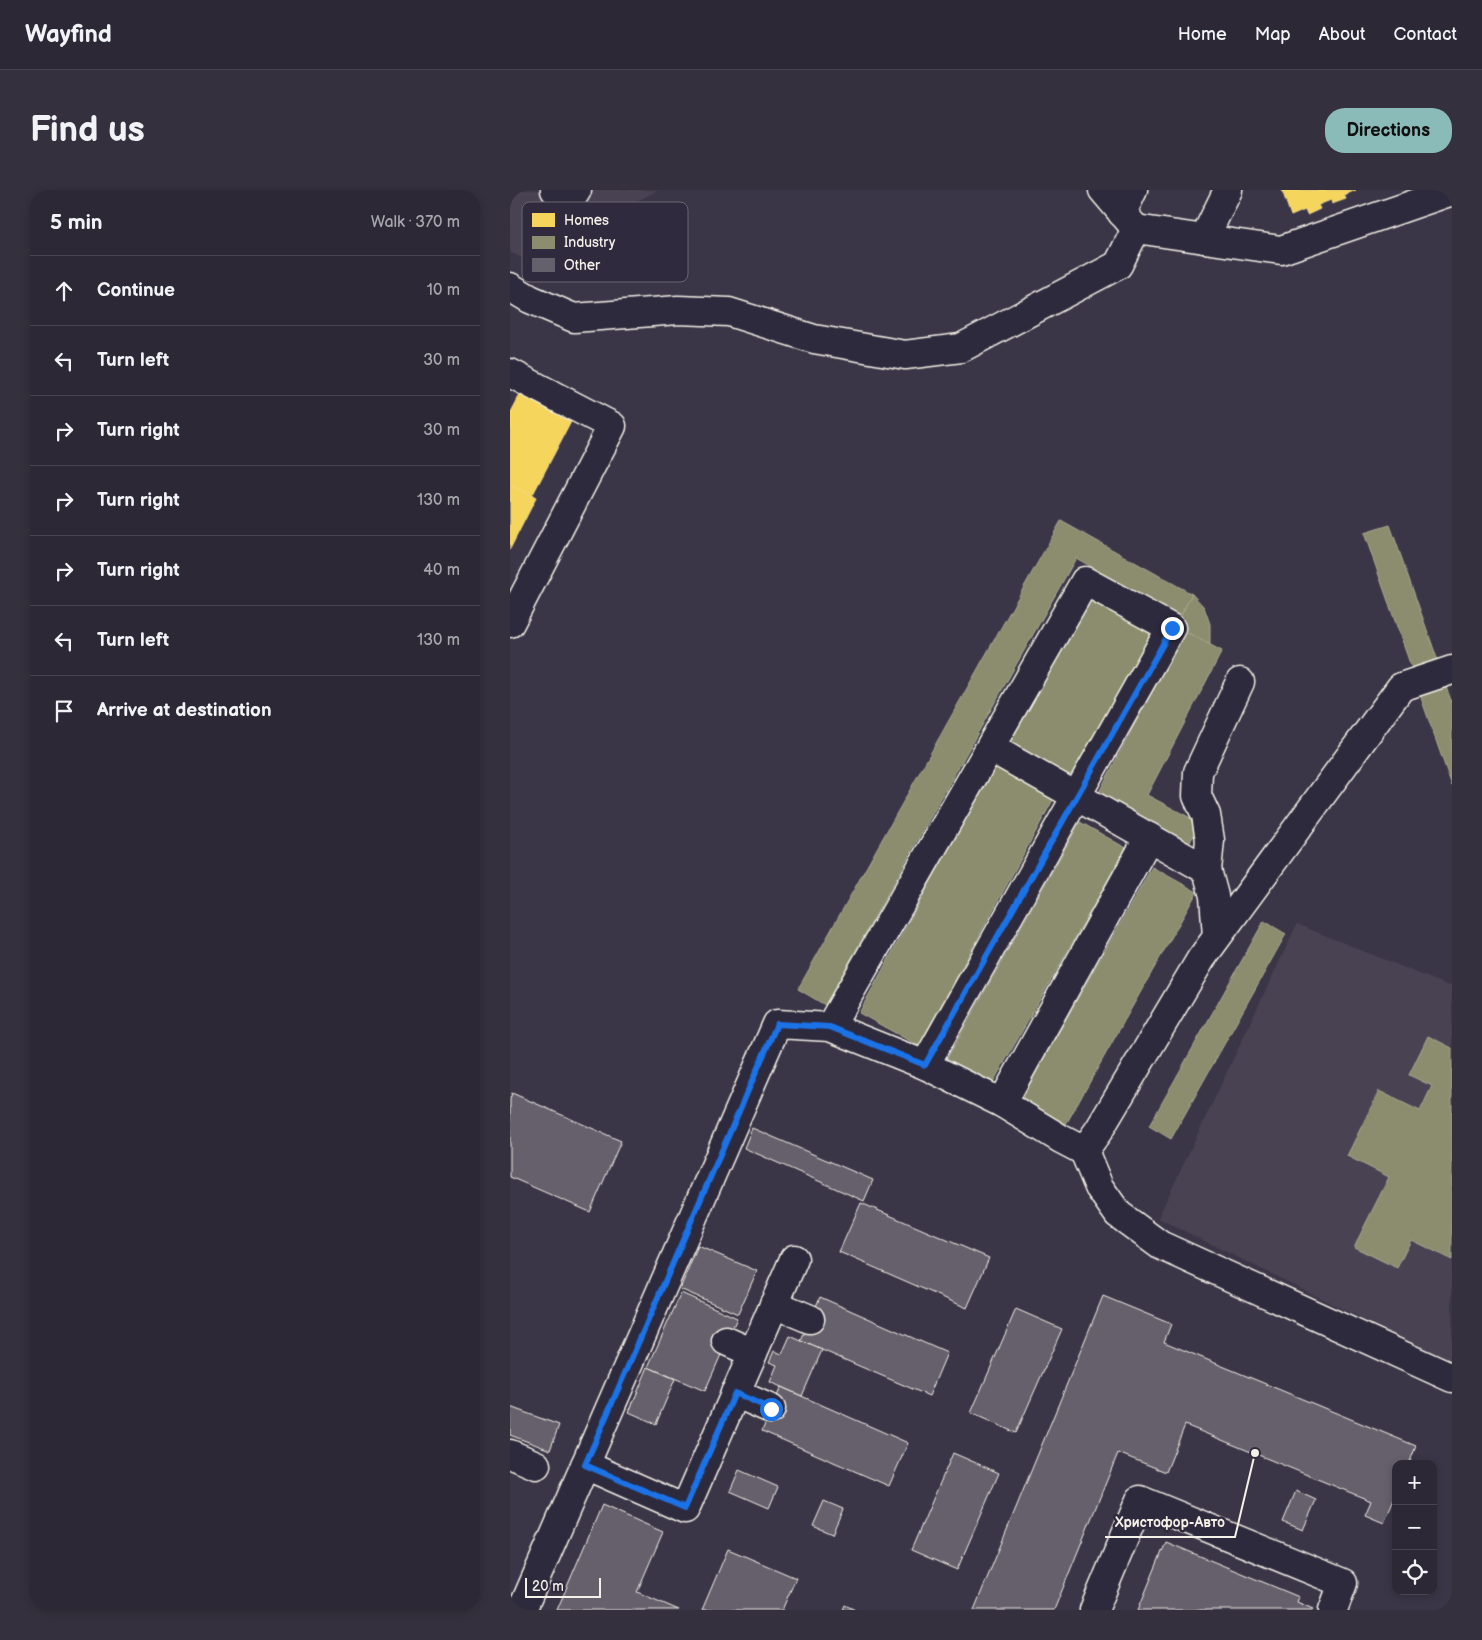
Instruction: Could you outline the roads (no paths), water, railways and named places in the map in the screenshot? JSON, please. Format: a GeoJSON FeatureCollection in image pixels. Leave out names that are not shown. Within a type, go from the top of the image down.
{"type":"FeatureCollection","features":[{"type":"Feature","properties":{"kind":"street"},"geometry":{"type":"LineString","coordinates":[[555,190],[572,198],[577,190]]}},
{"type":"Feature","properties":{"kind":"street"},"geometry":{"type":"LineString","coordinates":[[1103,190],[1130,211],[1204,239],[1282,250],[1452,191]]}},
{"type":"Feature","properties":{"kind":"street"},"geometry":{"type":"LineString","coordinates":[[1204,239],[1228,190]]}},
{"type":"Feature","properties":{"kind":"street"},"geometry":{"type":"LineString","coordinates":[[510,287],[530,299],[574,318],[678,310],[729,312],[814,339],[905,355],[961,348],[1118,264],[1130,211]]}},
{"type":"Feature","properties":{"kind":"street"},"geometry":{"type":"LineString","coordinates":[[510,373],[612,426],[510,623]]}},
{"type":"Feature","properties":{"kind":"street"},"geometry":{"type":"LineString","coordinates":[[830,1027],[1086,581],[1172,628],[925,1065]]}},
{"type":"Feature","properties":{"kind":"street"},"geometry":{"type":"LineString","coordinates":[[1084,1151],[1099,1130],[1201,959],[1401,687],[1452,670]]}},
{"type":"Feature","properties":{"kind":"street"},"geometry":{"type":"LineString","coordinates":[[1217,936],[1214,896],[1207,870],[1210,840],[1206,815],[1197,796],[1198,772],[1240,682]]}},
{"type":"Feature","properties":{"kind":"street"},"geometry":{"type":"LineString","coordinates":[[991,748],[1207,870]]}},
{"type":"Feature","properties":{"kind":"street"},"geometry":{"type":"LineString","coordinates":[[1002,1103],[1148,837]]}},
{"type":"Feature","properties":{"kind":"street"},"geometry":{"type":"LineString","coordinates":[[522,1610],[585,1465],[662,1313],[777,1024],[830,1027],[925,1065],[1002,1103],[1084,1151],[1099,1187],[1118,1214],[1160,1245],[1452,1378]]}},
{"type":"Feature","properties":{"kind":"street"},"geometry":{"type":"LineString","coordinates":[[585,1465],[685,1508],[794,1259]]}},
{"type":"Feature","properties":{"kind":"street"},"geometry":{"type":"LineString","coordinates":[[774,1304],[810,1319]]}},
{"type":"Feature","properties":{"kind":"street"},"geometry":{"type":"LineString","coordinates":[[726,1341],[753,1353]]}},
{"type":"Feature","properties":{"kind":"street"},"geometry":{"type":"LineString","coordinates":[[735,1393],[771,1409]]}},
{"type":"Feature","properties":{"kind":"street"},"geometry":{"type":"LineString","coordinates":[[510,1454],[536,1465]]}},
{"type":"Feature","properties":{"kind":"street"},"geometry":{"type":"LineString","coordinates":[[1094,1610],[1140,1500],[1344,1584],[1333,1610]]}},
{"type":"Feature","properties":{"kind":"place","name":"Христофор-Авто"},"geometry":{"type":"Point","coordinates":[1255,1453]}}]}
